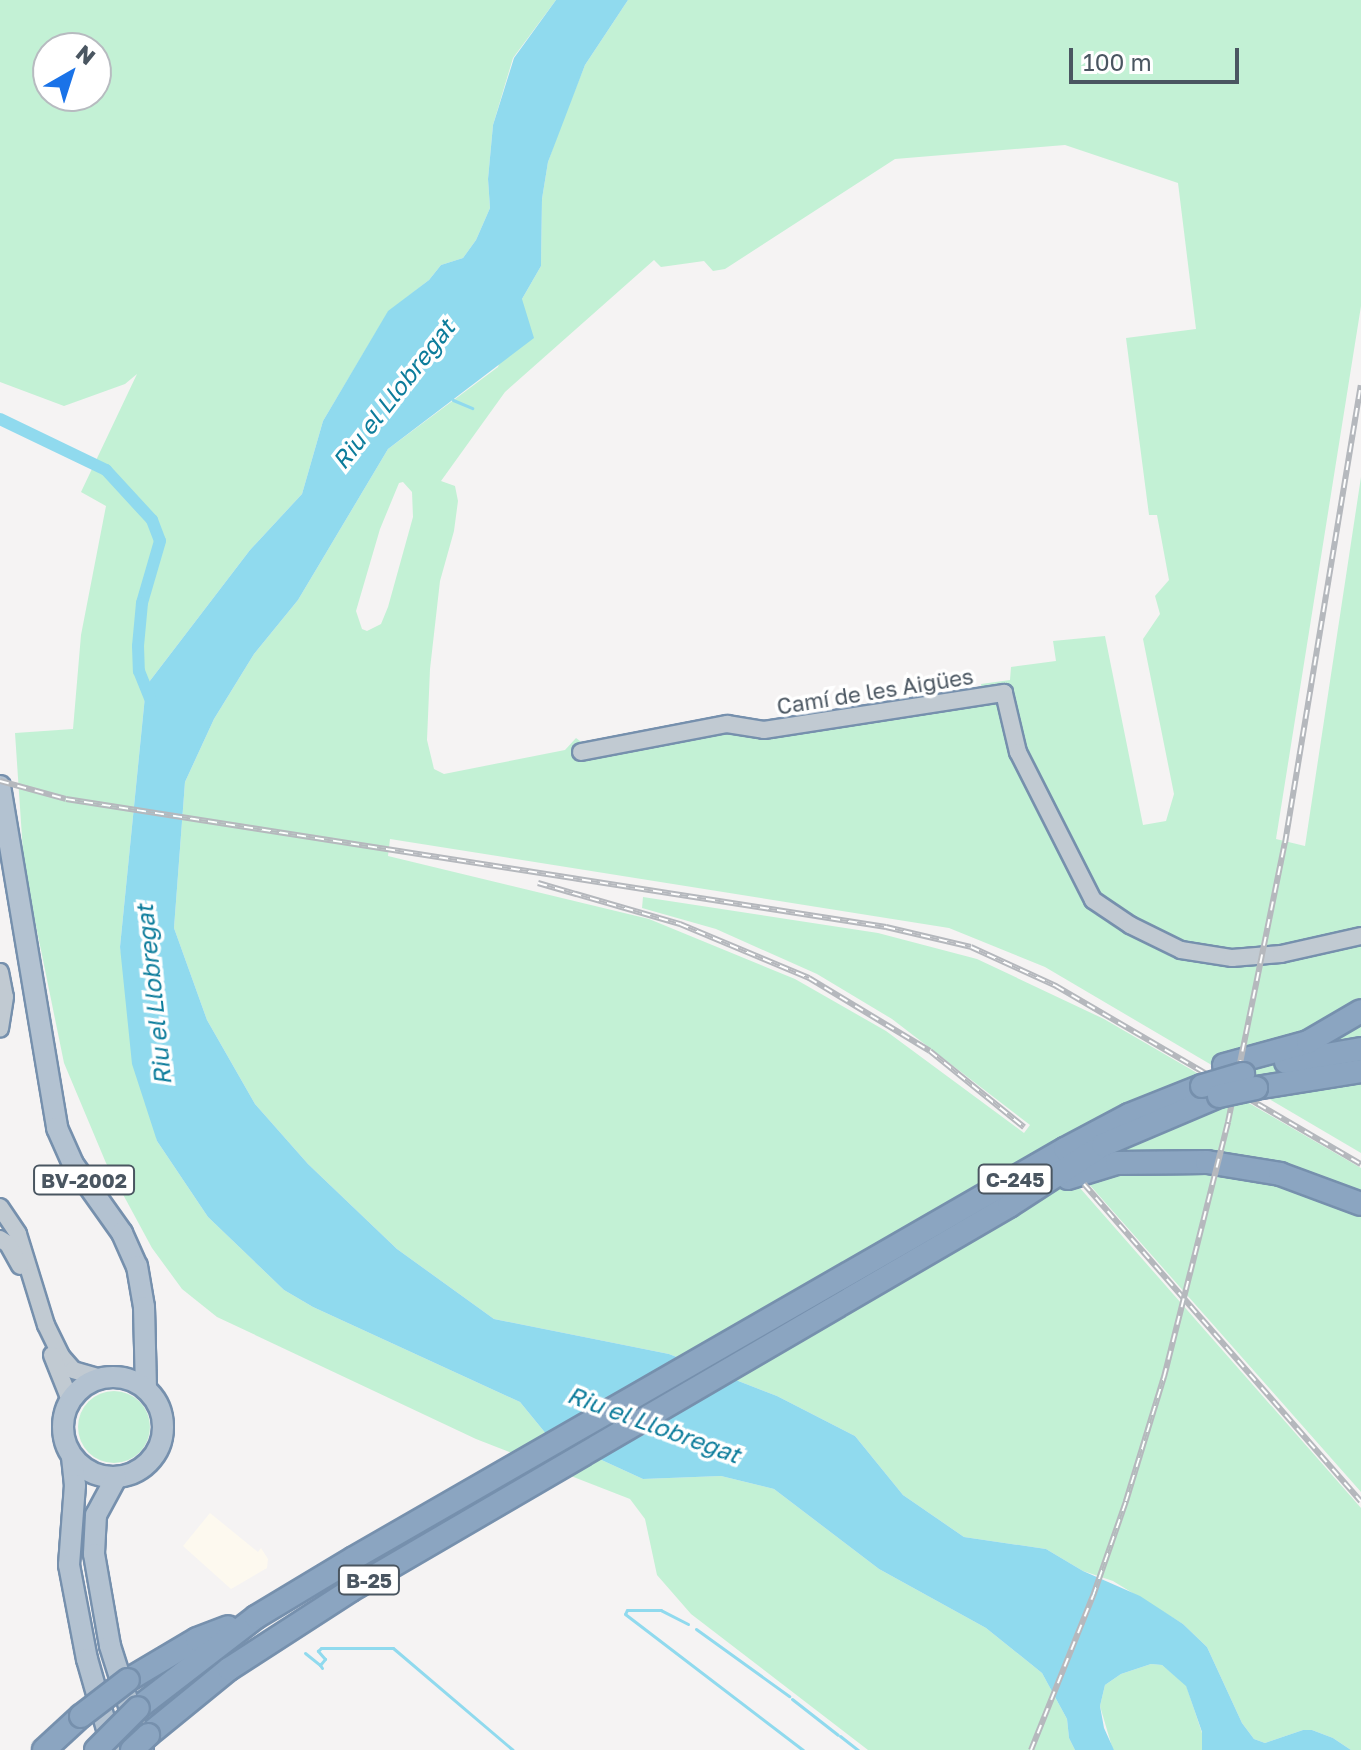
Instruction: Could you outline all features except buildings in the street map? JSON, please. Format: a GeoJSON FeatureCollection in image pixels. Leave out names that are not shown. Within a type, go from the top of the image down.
{"type":"FeatureCollection","features":[{"type":"Feature","properties":{"kind":"highway"},"geometry":{"type":"LineString","coordinates":[[1204,1086],[1241,1076],[1361,1011]]}},
{"type":"Feature","properties":{"kind":"highway","name":"C-245"},"geometry":{"type":"LineString","coordinates":[[488,1483],[831,1282],[1129,1115],[1204,1086],[1361,1049]]}},
{"type":"Feature","properties":{"kind":"highway","name":"C-245"},"geometry":{"type":"LineString","coordinates":[[1241,1076],[1361,1071]]}},
{"type":"Feature","properties":{"kind":"highway","name":"C-245"},"geometry":{"type":"LineString","coordinates":[[512,1496],[1009,1206],[1103,1145],[1204,1086]]}},
{"type":"Feature","properties":{"kind":"highway"},"geometry":{"type":"LineString","coordinates":[[1009,1206],[1096,1167],[1161,1160],[1234,1164],[1280,1174],[1361,1204]]}},
{"type":"Feature","properties":{"kind":"highway","name":"B-25"},"geometry":{"type":"LineString","coordinates":[[96,1750],[138,1708],[256,1617],[488,1483]]}},
{"type":"Feature","properties":{"kind":"highway","name":"B-25"},"geometry":{"type":"LineString","coordinates":[[143,1746],[229,1669],[351,1590],[512,1496]]}},
{"type":"Feature","properties":{"kind":"highway"},"geometry":{"type":"LineString","coordinates":[[44,1750],[81,1716],[128,1680],[197,1639],[256,1617]]}},
{"type":"Feature","properties":{"kind":"main road","name":"BV-2002"},"geometry":{"type":"LineString","coordinates":[[0,786],[57,1128],[73,1164],[113,1218],[131,1250],[140,1278],[146,1389]]}},
{"type":"Feature","properties":{"kind":"main road"},"geometry":{"type":"LineString","coordinates":[[113,1750],[87,1659],[69,1565],[75,1485],[72,1457],[63,1429],[70,1400],[82,1388],[107,1378],[145,1342]]}},
{"type":"Feature","properties":{"kind":"main road"},"geometry":{"type":"LineString","coordinates":[[72,1457],[94,1474],[116,1478],[142,1469],[160,1446],[162,1414],[146,1389],[131,1380],[107,1378]]}},
{"type":"Feature","properties":{"kind":"main road"},"geometry":{"type":"LineString","coordinates":[[116,1478],[96,1515],[94,1554],[110,1646],[143,1746]]}},
{"type":"Feature","properties":{"kind":"street","name":"Camí de les Aigües"},"geometry":{"type":"LineString","coordinates":[[581,752],[727,724],[764,730],[1004,693],[1018,752],[1044,806],[1077,862],[1093,900],[1118,917],[1181,950],[1232,958],[1281,954],[1361,936]]}},
{"type":"Feature","properties":{"kind":"street"},"geometry":{"type":"LineString","coordinates":[[0,972],[0,1029]]}},
{"type":"Feature","properties":{"kind":"street"},"geometry":{"type":"LineString","coordinates":[[0,1207],[18,1234],[46,1325],[61,1356],[73,1370],[107,1378]]}},
{"type":"Feature","properties":{"kind":"street"},"geometry":{"type":"LineString","coordinates":[[0,1239],[18,1261],[42,1334],[70,1400]]}},
{"type":"Feature","properties":{"kind":"shaded area"},"geometry":{"type":"Polygon","coordinates":[[[210,1513],[258,1552],[261,1548],[268,1559],[267,1568],[231,1589],[183,1546],[210,1513]]]}},
{"type":"Feature","properties":{"kind":"green space"},"geometry":{"type":"Polygon","coordinates":[[[0,0],[556,0],[513,58],[493,125],[488,179],[490,208],[476,240],[463,258],[441,265],[429,280],[388,312],[323,421],[302,494],[250,550],[146,686],[120,947],[157,1141],[208,1217],[284,1290],[313,1307],[520,1402],[547,1435],[643,1479],[721,1476],[774,1489],[879,1569],[986,1628],[1042,1673],[1067,1719],[1069,1738],[1075,1750],[868,1750],[691,1614],[657,1575],[645,1519],[630,1499],[476,1439],[217,1317],[182,1289],[152,1248],[106,1163],[64,1063],[24,867],[15,733],[73,729],[81,635],[106,506],[81,492],[137,374],[125,384],[64,406],[0,382],[0,0]]]}},
{"type":"Feature","properties":{"kind":"green space"},"geometry":{"type":"Polygon","coordinates":[[[628,0],[1361,0],[1361,306],[1276,839],[1305,846],[1361,477],[1361,1153],[1045,967],[949,928],[390,839],[388,856],[649,919],[795,979],[886,1031],[1024,1133],[1030,1125],[892,1019],[817,974],[716,929],[642,908],[643,897],[878,933],[977,959],[1104,1019],[1361,1168],[1361,1492],[1088,1183],[1080,1188],[1361,1508],[1361,1750],[1351,1750],[1333,1738],[1312,1730],[1265,1743],[1254,1739],[1242,1723],[1207,1647],[1183,1624],[1113,1581],[1083,1571],[1046,1549],[964,1537],[903,1495],[855,1436],[777,1396],[669,1354],[494,1319],[397,1249],[308,1164],[255,1104],[207,1020],[174,928],[185,782],[214,719],[254,654],[298,600],[388,449],[498,367],[522,299],[541,266],[542,199],[548,162],[585,65],[628,0]],[[1065,145],[895,159],[725,269],[713,271],[704,261],[661,267],[654,260],[505,392],[441,481],[455,486],[458,501],[454,531],[440,581],[430,669],[427,740],[434,769],[444,774],[565,750],[576,738],[584,744],[727,719],[778,721],[983,695],[981,684],[1010,680],[1011,667],[1056,661],[1053,641],[1105,636],[1143,825],[1166,821],[1174,794],[1143,639],[1160,614],[1155,596],[1169,580],[1157,515],[1149,515],[1126,338],[1196,329],[1178,183],[1065,145]],[[403,482],[399,483],[380,529],[356,611],[362,629],[367,631],[381,624],[388,607],[413,517],[412,492],[403,482]]]}},
{"type":"Feature","properties":{"kind":"green space"},"geometry":{"type":"Polygon","coordinates":[[[114,1391],[140,1401],[150,1427],[140,1453],[114,1463],[88,1453],[78,1427],[88,1401],[114,1391]]]}},
{"type":"Feature","properties":{"kind":"green space"},"geometry":{"type":"Polygon","coordinates":[[[1151,1664],[1162,1665],[1186,1685],[1202,1733],[1202,1750],[1114,1750],[1112,1747],[1100,1706],[1105,1685],[1121,1674],[1151,1664]]]}},
{"type":"Feature","properties":{"kind":"water","name":"Riu el Llobregat"},"geometry":{"type":"Polygon","coordinates":[[[556,0],[628,0],[585,65],[548,162],[542,199],[541,266],[522,299],[534,338],[388,449],[298,600],[254,654],[214,719],[185,782],[174,928],[207,1020],[255,1104],[308,1164],[397,1249],[494,1319],[669,1354],[777,1396],[855,1436],[903,1495],[964,1537],[1046,1549],[1083,1571],[1140,1596],[1183,1624],[1207,1647],[1242,1723],[1254,1739],[1265,1743],[1312,1730],[1333,1738],[1351,1750],[1202,1750],[1202,1732],[1186,1686],[1162,1665],[1151,1664],[1121,1674],[1105,1685],[1100,1706],[1104,1728],[1114,1750],[1075,1750],[1069,1738],[1067,1719],[1042,1673],[986,1628],[879,1569],[774,1489],[721,1476],[643,1479],[547,1435],[520,1402],[313,1307],[284,1290],[208,1217],[157,1141],[132,1064],[120,947],[146,686],[250,550],[302,494],[323,421],[388,311],[429,280],[441,265],[463,258],[476,240],[490,208],[488,179],[493,125],[514,58],[556,0]]]}},
{"type":"Feature","properties":{"kind":"waterway"},"geometry":{"type":"LineString","coordinates":[[453,400],[472,408]]}},
{"type":"Feature","properties":{"kind":"waterway"},"geometry":{"type":"LineString","coordinates":[[0,419],[106,470],[152,520],[160,541],[142,603],[138,646],[139,671],[151,700]]}},
{"type":"Feature","properties":{"kind":"waterway"},"geometry":{"type":"LineString","coordinates":[[688,1624],[661,1610],[627,1610],[625,1614],[803,1750]]}},
{"type":"Feature","properties":{"kind":"waterway"},"geometry":{"type":"LineString","coordinates":[[696,1629],[789,1696]]}},
{"type":"Feature","properties":{"kind":"waterway"},"geometry":{"type":"LineString","coordinates":[[322,1668],[320,1665],[325,1659],[318,1651],[321,1648],[393,1648],[513,1750]]}},
{"type":"Feature","properties":{"kind":"waterway"},"geometry":{"type":"LineString","coordinates":[[305,1653],[320,1665]]}},
{"type":"Feature","properties":{"kind":"waterway"},"geometry":{"type":"LineString","coordinates":[[792,1699],[838,1735]]}},
{"type":"Feature","properties":{"kind":"waterway"},"geometry":{"type":"LineString","coordinates":[[840,1736],[858,1750]]}},
{"type":"Feature","properties":{"kind":"railway"},"geometry":{"type":"LineString","coordinates":[[1031,1750],[1093,1596],[1126,1501],[1164,1377],[1228,1122],[1285,843],[1361,385]]}},
{"type":"Feature","properties":{"kind":"railway"},"geometry":{"type":"LineString","coordinates":[[0,781],[66,799],[886,927],[971,947],[1056,986],[1361,1164]]}},
{"type":"Feature","properties":{"kind":"railway"},"geometry":{"type":"LineString","coordinates":[[538,883],[680,924],[809,978],[930,1051],[1024,1127]]}},
{"type":"Feature","properties":{"kind":"railway"},"geometry":{"type":"LineString","coordinates":[[1084,1184],[1361,1501]]}}]}
